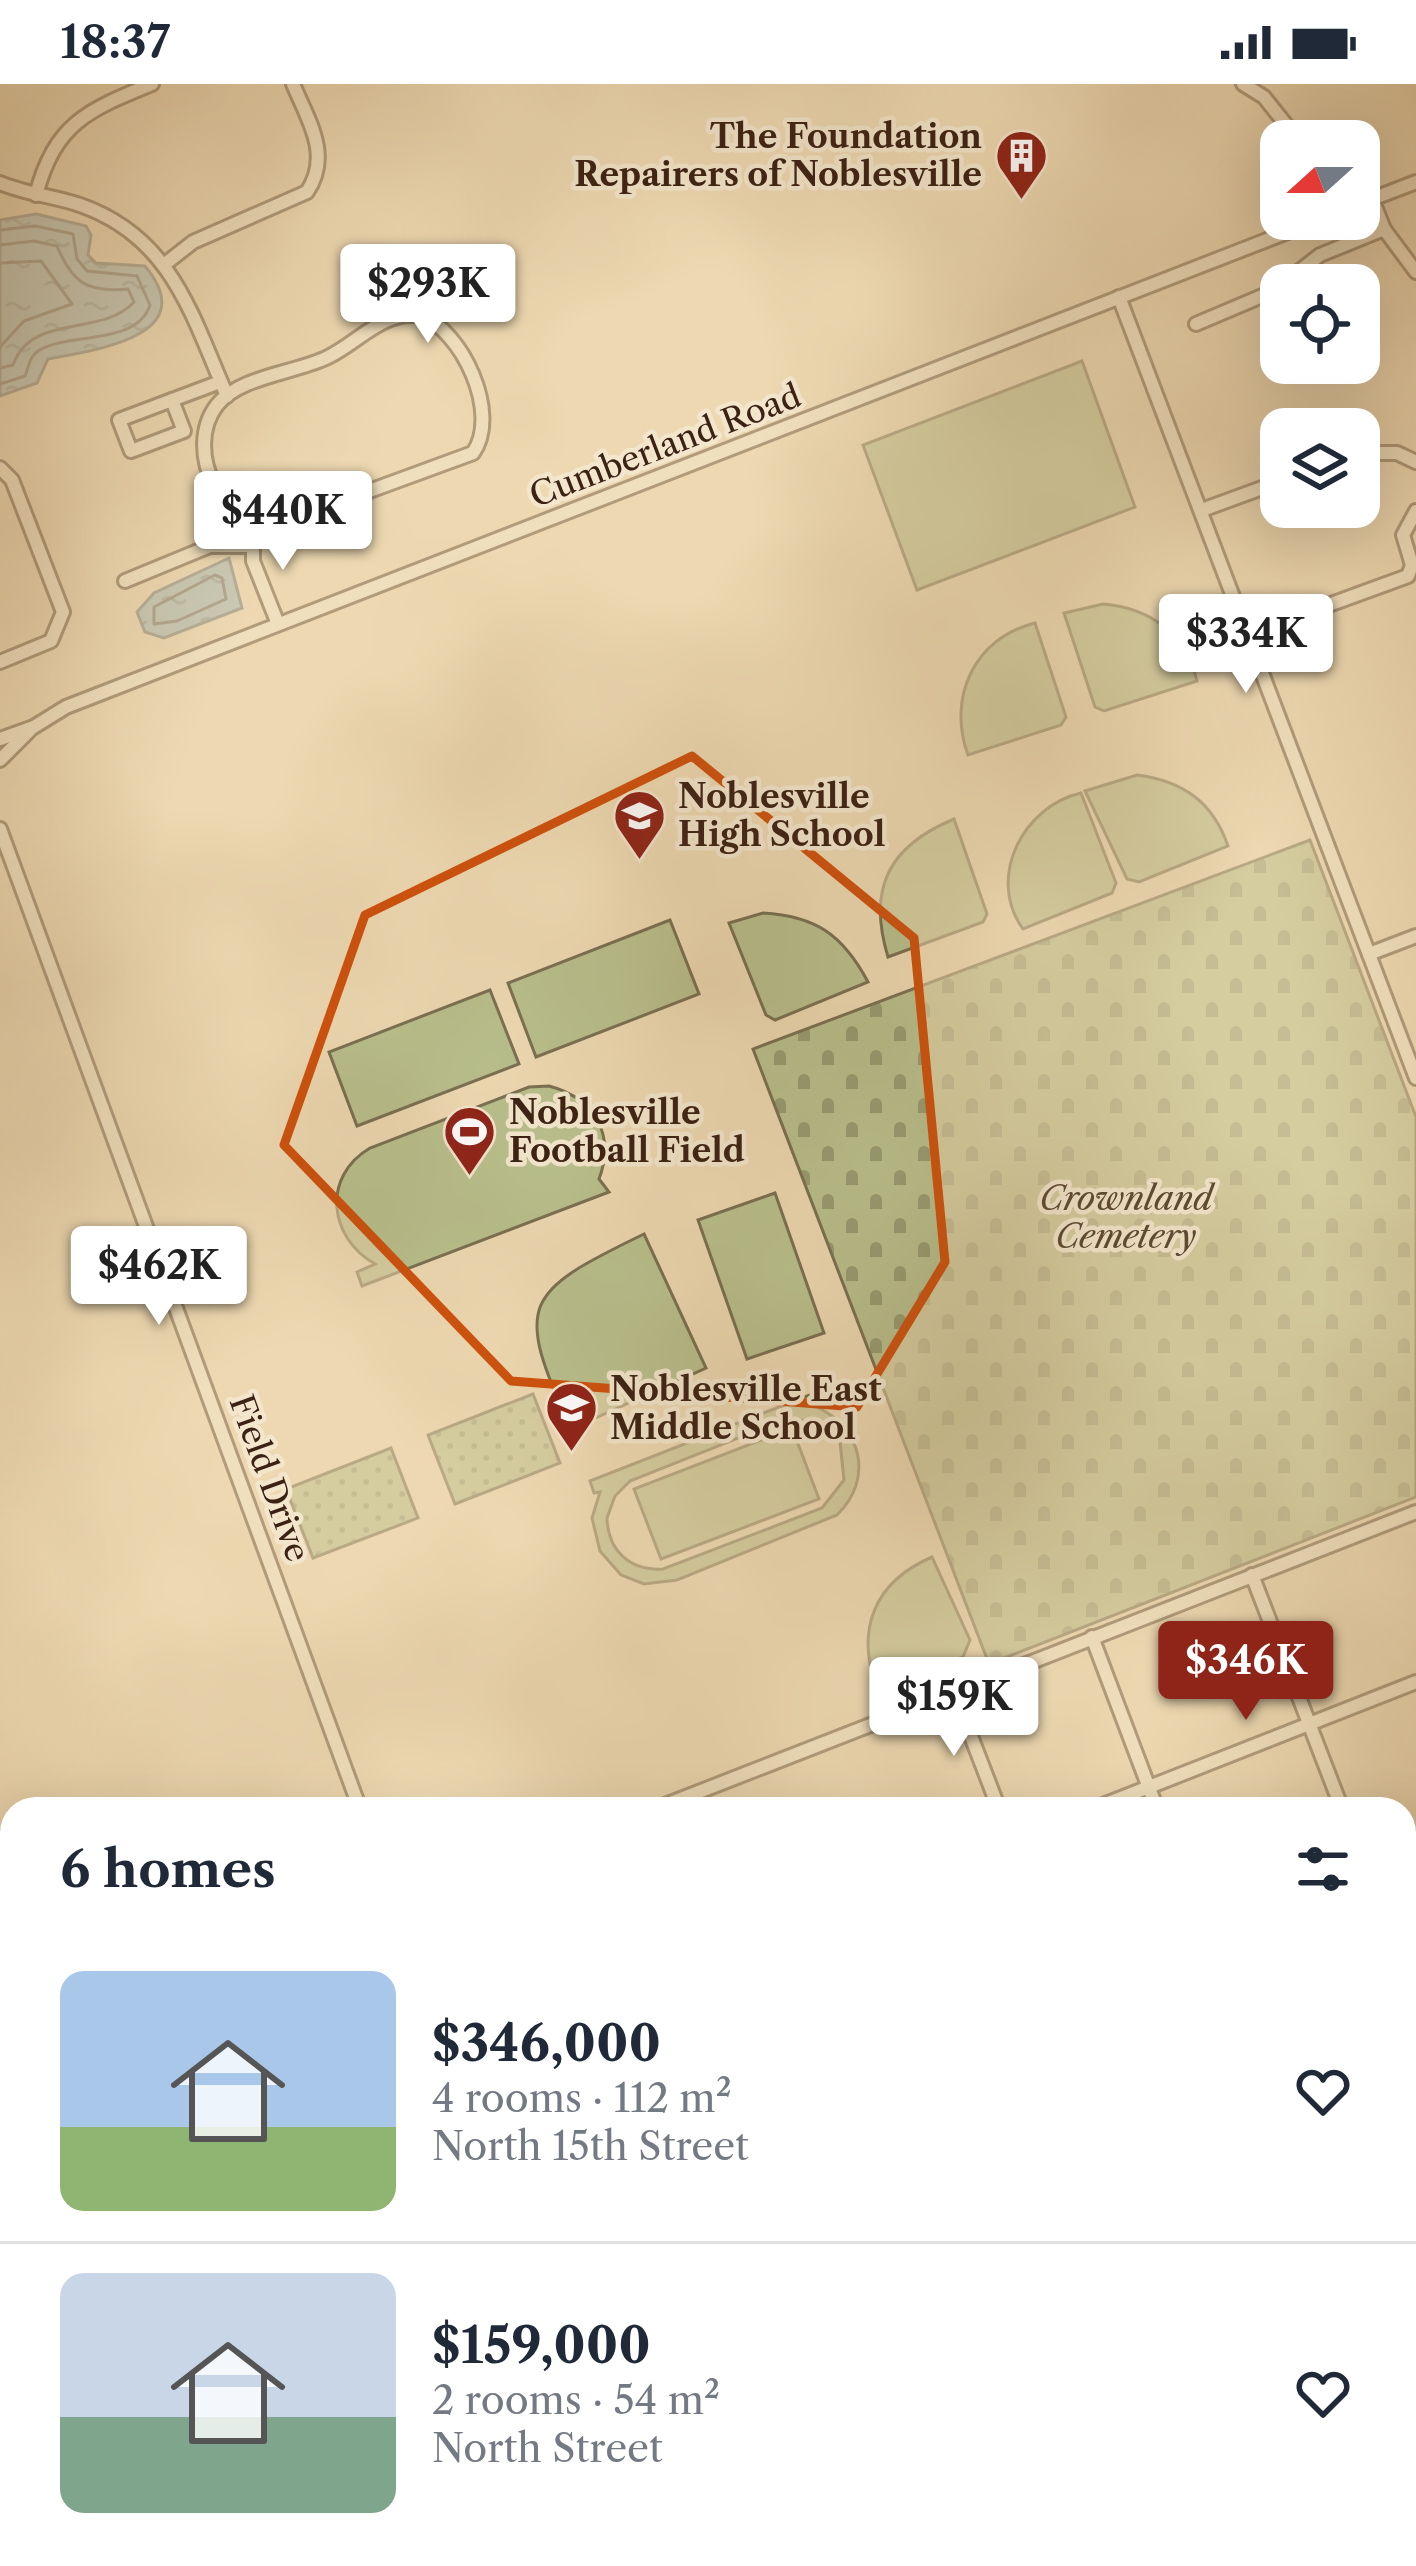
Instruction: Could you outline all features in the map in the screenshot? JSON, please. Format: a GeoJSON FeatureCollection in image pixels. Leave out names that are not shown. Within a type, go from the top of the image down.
{"type":"FeatureCollection","features":[{"type":"Feature","properties":{"kind":"street"},"geometry":{"type":"LineString","coordinates":[[36,195],[52,148],[72,124],[152,84]]}},
{"type":"Feature","properties":{"kind":"street"},"geometry":{"type":"LineString","coordinates":[[165,264],[194,242],[307,192],[320,164],[320,149],[292,84]]}},
{"type":"Feature","properties":{"kind":"street"},"geometry":{"type":"LineString","coordinates":[[1243,84],[1264,98],[1282,120]]}},
{"type":"Feature","properties":{"kind":"street"},"geometry":{"type":"LineString","coordinates":[[1380,196],[1416,182]]}},
{"type":"Feature","properties":{"kind":"street"},"geometry":{"type":"LineString","coordinates":[[0,183],[101,213],[139,237],[165,264],[195,314],[226,396]]}},
{"type":"Feature","properties":{"kind":"street"},"geometry":{"type":"LineString","coordinates":[[1380,223],[1416,272]]}},
{"type":"Feature","properties":{"kind":"street"},"geometry":{"type":"LineString","coordinates":[[1308,264],[1384,229]]}},
{"type":"Feature","properties":{"kind":"street","name":"Cumberland Road"},"geometry":{"type":"LineString","coordinates":[[0,760],[32,728],[66,706],[1267,240]]}},
{"type":"Feature","properties":{"kind":"street"},"geometry":{"type":"LineString","coordinates":[[1119,297],[1416,1078]]}},
{"type":"Feature","properties":{"kind":"street"},"geometry":{"type":"LineString","coordinates":[[1196,324],[1260,297]]}},
{"type":"Feature","properties":{"kind":"street"},"geometry":{"type":"LineString","coordinates":[[410,314],[430,318],[453,339],[483,413],[479,445],[464,460],[282,524],[253,524],[226,504],[206,459],[207,424],[226,396],[330,356],[386,319],[410,314]]}},
{"type":"Feature","properties":{"kind":"street"},"geometry":{"type":"LineString","coordinates":[[172,400],[184,431],[131,451],[119,420],[172,400],[220,382]]}},
{"type":"Feature","properties":{"kind":"street"},"geometry":{"type":"LineString","coordinates":[[1380,453],[1397,453],[1416,462]]}},
{"type":"Feature","properties":{"kind":"street"},"geometry":{"type":"LineString","coordinates":[[0,468],[12,480],[62,612],[51,641],[0,662]]}},
{"type":"Feature","properties":{"kind":"street"},"geometry":{"type":"LineString","coordinates":[[1202,510],[1260,489]]}},
{"type":"Feature","properties":{"kind":"street"},"geometry":{"type":"LineString","coordinates":[[1249,634],[1408,576],[1412,565],[1403,535],[1416,511]]}},
{"type":"Feature","properties":{"kind":"street"},"geometry":{"type":"LineString","coordinates":[[253,524],[249,546],[278,624]]}},
{"type":"Feature","properties":{"kind":"street"},"geometry":{"type":"LineString","coordinates":[[125,581],[210,546],[249,546]]}},
{"type":"Feature","properties":{"kind":"street","name":"Cumberland Road"},"geometry":{"type":"LineString","coordinates":[[0,739],[32,728]]}},
{"type":"Feature","properties":{"kind":"street","name":"Field Drive"},"geometry":{"type":"LineString","coordinates":[[0,829],[356,1797]]}},
{"type":"Feature","properties":{"kind":"street"},"geometry":{"type":"LineString","coordinates":[[1369,954],[1416,936]]}},
{"type":"Feature","properties":{"kind":"street"},"geometry":{"type":"LineString","coordinates":[[1401,1039],[1416,1033]]}},
{"type":"Feature","properties":{"kind":"street"},"geometry":{"type":"LineString","coordinates":[[687,1797],[1252,1575],[1414,1518]]}},
{"type":"Feature","properties":{"kind":"street"},"geometry":{"type":"LineString","coordinates":[[1252,1575],[1337,1797]]}},
{"type":"Feature","properties":{"kind":"street"},"geometry":{"type":"LineString","coordinates":[[1092,1637],[1153,1797]]}},
{"type":"Feature","properties":{"kind":"street"},"geometry":{"type":"LineString","coordinates":[[1124,1797],[1416,1682]]}},
{"type":"Feature","properties":{"kind":"street"},"geometry":{"type":"LineString","coordinates":[[954,1692],[994,1797]]}},
{"type":"Feature","properties":{"kind":"highlighted area"},"geometry":{"type":"Polygon","coordinates":[[[692,756],[914,938],[945,1262],[857,1407],[511,1381],[284,1145],[365,915],[692,756]]]}},
{"type":"Feature","properties":{"kind":"green space"},"geometry":{"type":"Polygon","coordinates":[[[1082,361],[1135,507],[917,590],[863,445],[1082,361]]]}},
{"type":"Feature","properties":{"kind":"green space"},"geometry":{"type":"Polygon","coordinates":[[[1103,604],[1136,611],[1163,626],[1184,649],[1197,681],[1104,711],[1095,707],[1064,613],[1103,604]]]}},
{"type":"Feature","properties":{"kind":"green space"},"geometry":{"type":"Polygon","coordinates":[[[1035,623],[1066,717],[1061,725],[968,755],[961,712],[971,673],[996,642],[1035,623]]]}},
{"type":"Feature","properties":{"kind":"green space"},"geometry":{"type":"Polygon","coordinates":[[[1137,775],[1169,782],[1194,796],[1214,817],[1228,846],[1139,882],[1127,879],[1085,791],[1137,775]]]}},
{"type":"Feature","properties":{"kind":"green space"},"geometry":{"type":"Polygon","coordinates":[[[1081,793],[1116,883],[1112,893],[1023,929],[1008,888],[1016,847],[1042,813],[1081,793]]]}},
{"type":"Feature","properties":{"kind":"green space"},"geometry":{"type":"Polygon","coordinates":[[[954,819],[987,914],[983,922],[888,957],[880,910],[889,872],[913,842],[954,819]]]}},
{"type":"Feature","properties":{"kind":"green space","name":"Crownland Cemetery"},"geometry":{"type":"Polygon","coordinates":[[[1310,840],[1416,1117],[1416,1497],[989,1664],[753,1049],[1310,840]]]}},
{"type":"Feature","properties":{"kind":"green space"},"geometry":{"type":"Polygon","coordinates":[[[763,913],[798,918],[826,931],[848,952],[868,982],[775,1020],[766,1015],[729,923],[763,913]]]}},
{"type":"Feature","properties":{"kind":"green space"},"geometry":{"type":"Polygon","coordinates":[[[670,920],[699,994],[536,1057],[508,983],[670,920]]]}},
{"type":"Feature","properties":{"kind":"green space"},"geometry":{"type":"Polygon","coordinates":[[[490,990],[519,1064],[357,1126],[329,1052],[490,990]]]}},
{"type":"Feature","properties":{"kind":"green space"},"geometry":{"type":"Polygon","coordinates":[[[549,1086],[578,1099],[597,1120],[605,1147],[599,1179],[609,1192],[362,1286],[357,1272],[375,1264],[348,1239],[337,1207],[338,1191],[354,1160],[370,1148],[529,1087],[549,1086]]]}},
{"type":"Feature","properties":{"kind":"green space"},"geometry":{"type":"Polygon","coordinates":[[[775,1193],[824,1333],[747,1359],[698,1220],[775,1193]]]}},
{"type":"Feature","properties":{"kind":"green space"},"geometry":{"type":"Polygon","coordinates":[[[644,1234],[706,1368],[571,1429],[541,1354],[540,1306],[552,1288],[573,1272],[644,1234]]]}},
{"type":"Feature","properties":{"kind":"green space"},"geometry":{"type":"Polygon","coordinates":[[[820,1391],[824,1404],[817,1407],[844,1428],[858,1455],[856,1486],[837,1515],[677,1580],[644,1584],[621,1575],[600,1551],[592,1518],[600,1492],[594,1493],[590,1481],[820,1391]],[[786,1419],[630,1481],[615,1496],[607,1518],[616,1549],[640,1567],[663,1569],[822,1508],[844,1480],[840,1442],[817,1422],[786,1419]]]}},
{"type":"Feature","properties":{"kind":"green space"},"geometry":{"type":"Polygon","coordinates":[[[533,1394],[560,1463],[455,1504],[428,1435],[533,1394]]]}},
{"type":"Feature","properties":{"kind":"green space"},"geometry":{"type":"Polygon","coordinates":[[[792,1428],[819,1499],[661,1559],[634,1489],[792,1428]]]}},
{"type":"Feature","properties":{"kind":"green space"},"geometry":{"type":"Polygon","coordinates":[[[391,1448],[418,1518],[313,1558],[286,1489],[391,1448]]]}},
{"type":"Feature","properties":{"kind":"green space"},"geometry":{"type":"Polygon","coordinates":[[[932,1557],[970,1640],[963,1657],[877,1688],[868,1647],[874,1610],[896,1580],[932,1557]]]}},
{"type":"Feature","properties":{"kind":"water"},"geometry":{"type":"Polygon","coordinates":[[[36,214],[86,226],[91,235],[88,255],[96,263],[145,266],[159,290],[161,309],[152,324],[136,335],[92,351],[48,359],[37,383],[0,396],[0,220],[36,214]]]}},
{"type":"Feature","properties":{"kind":"water"},"geometry":{"type":"Polygon","coordinates":[[[229,558],[242,608],[164,638],[145,632],[137,612],[154,593],[229,558]]]}},
{"type":"Feature","properties":{"kind":"place","name":"The Foundation Repairers of Noblesville"},"geometry":{"type":"Point","coordinates":[1021,201]}},
{"type":"Feature","properties":{"kind":"place","name":"Noblesville High School"},"geometry":{"type":"Point","coordinates":[639,861]}},
{"type":"Feature","properties":{"kind":"place","name":"Noblesville Football Field"},"geometry":{"type":"Point","coordinates":[470,1177]}},
{"type":"Feature","properties":{"kind":"place","name":"Noblesville East Middle School"},"geometry":{"type":"Point","coordinates":[571,1454]}}]}
